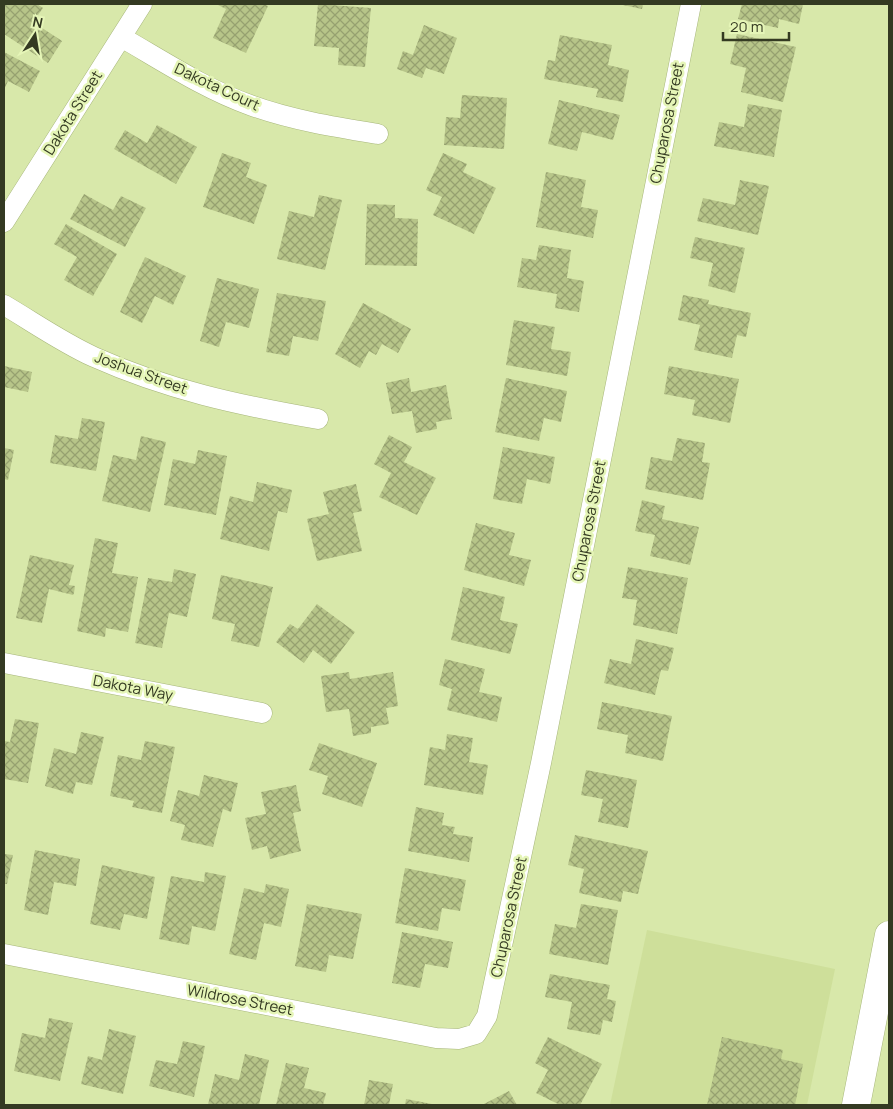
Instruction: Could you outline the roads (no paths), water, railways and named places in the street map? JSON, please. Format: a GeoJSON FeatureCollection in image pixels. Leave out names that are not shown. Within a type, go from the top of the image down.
{"type":"FeatureCollection","features":[{"type":"Feature","properties":{"kind":"main road"},"geometry":{"type":"LineString","coordinates":[[856,1105],[889,935]]}},
{"type":"Feature","properties":{"kind":"street","name":"Dakota Street"},"geometry":{"type":"LineString","coordinates":[[4,222],[142,4]]}},
{"type":"Feature","properties":{"kind":"street","name":"Chuparosa Street"},"geometry":{"type":"LineString","coordinates":[[476,1034],[487,1016],[542,763],[691,4]]}},
{"type":"Feature","properties":{"kind":"street","name":"Dakota Court"},"geometry":{"type":"LineString","coordinates":[[121,37],[191,78],[250,106],[318,124],[378,134]]}},
{"type":"Feature","properties":{"kind":"street","name":"Joshua Street"},"geometry":{"type":"LineString","coordinates":[[4,305],[92,356],[169,386],[247,406],[318,419]]}},
{"type":"Feature","properties":{"kind":"street","name":"Dakota Way"},"geometry":{"type":"LineString","coordinates":[[4,663],[262,713]]}},
{"type":"Feature","properties":{"kind":"street","name":"Wildrose Street"},"geometry":{"type":"LineString","coordinates":[[4,954],[436,1038],[459,1039],[476,1034]]}}]}
